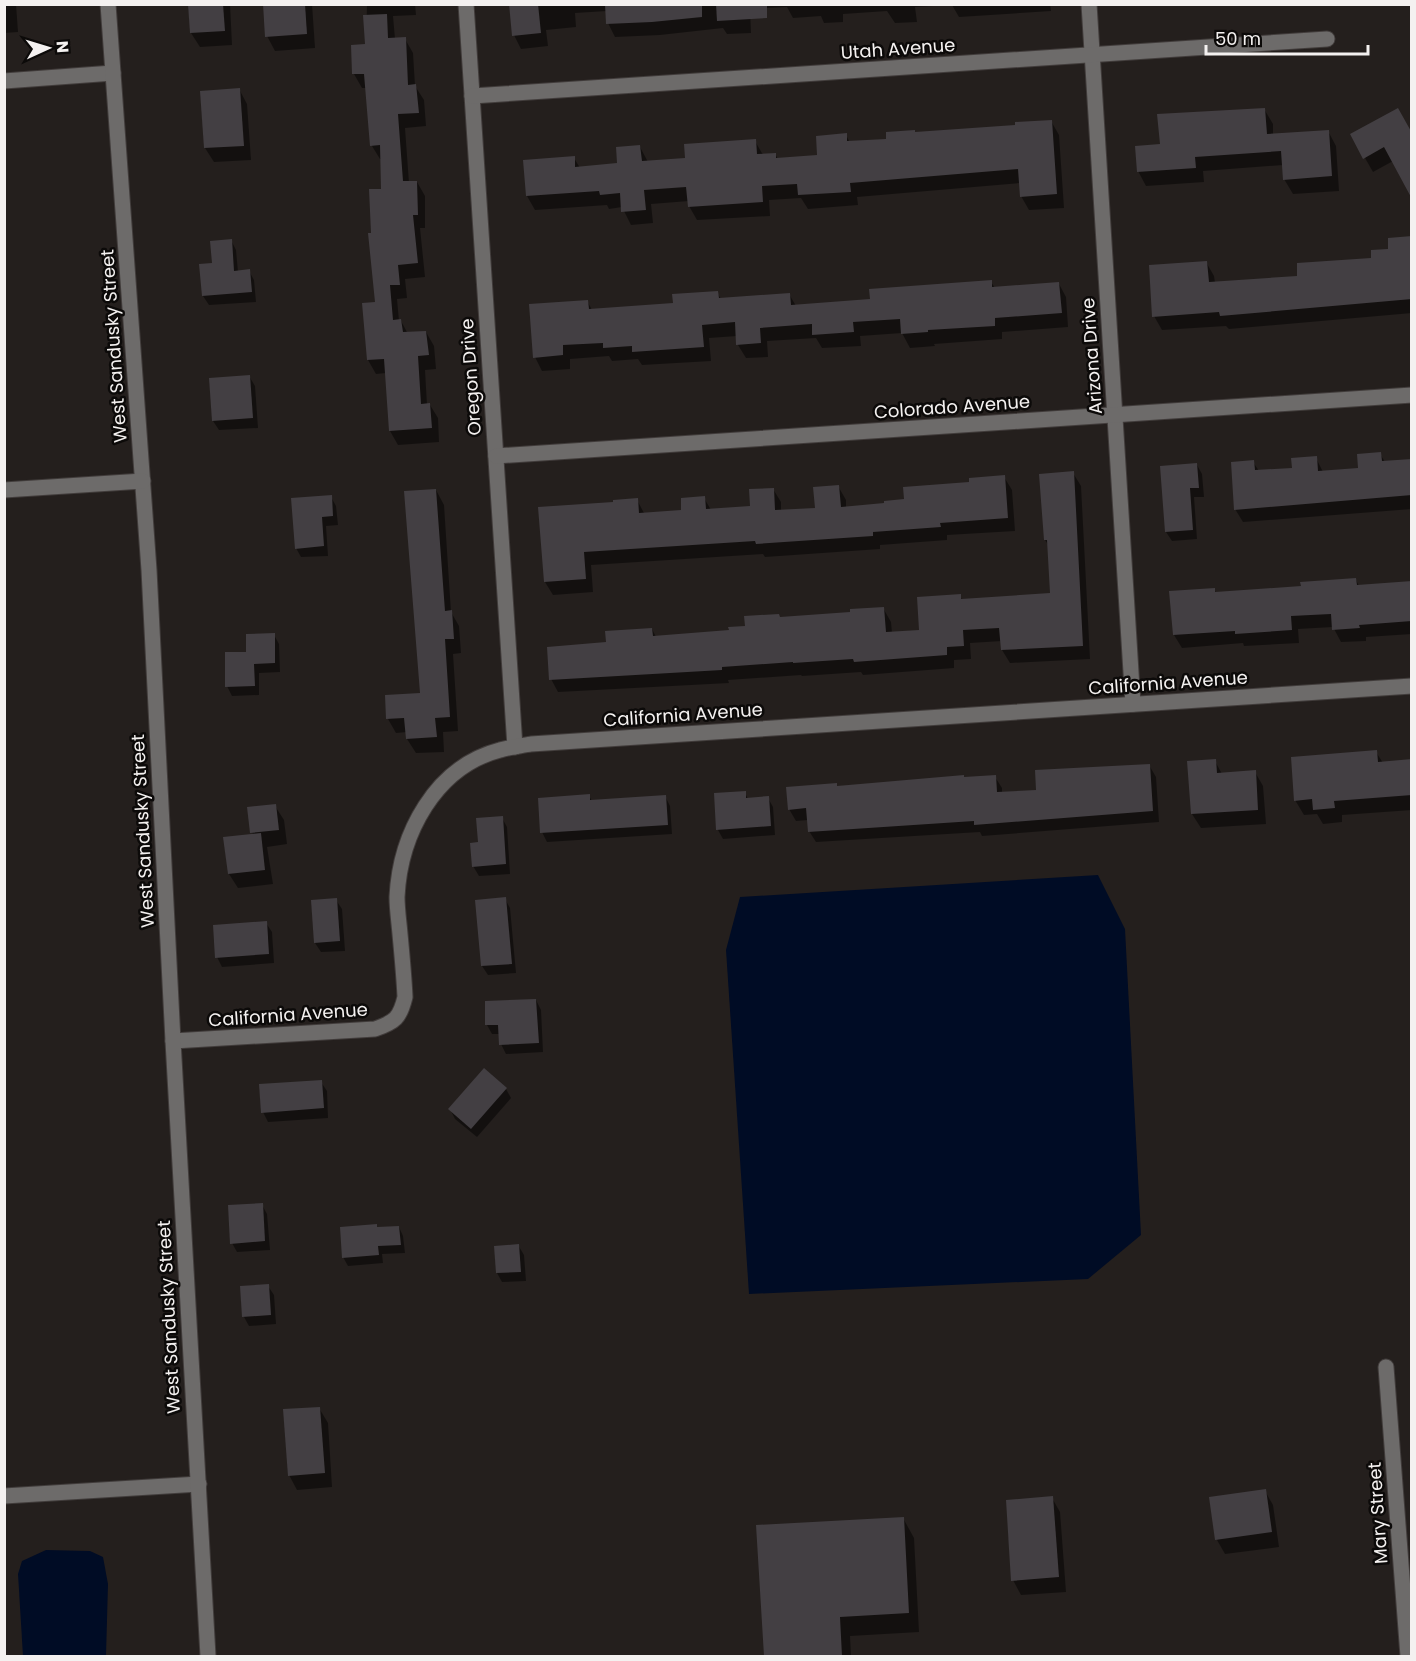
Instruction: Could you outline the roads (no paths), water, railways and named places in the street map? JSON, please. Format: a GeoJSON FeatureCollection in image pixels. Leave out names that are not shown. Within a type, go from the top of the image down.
{"type":"FeatureCollection","features":[{"type":"Feature","properties":{"kind":"street","name":"West Sandusky Street"},"geometry":{"type":"LineString","coordinates":[[108,4],[143,481],[208,1656]]}},
{"type":"Feature","properties":{"kind":"street","name":"Oregon Drive"},"geometry":{"type":"LineString","coordinates":[[466,4],[515,747]]}},
{"type":"Feature","properties":{"kind":"street","name":"Arizona Drive"},"geometry":{"type":"LineString","coordinates":[[1089,4],[1133,704]]}},
{"type":"Feature","properties":{"kind":"street","name":"Utah Avenue"},"geometry":{"type":"LineString","coordinates":[[472,96],[1328,39]]}},
{"type":"Feature","properties":{"kind":"street"},"geometry":{"type":"LineString","coordinates":[[4,81],[113,73]]}},
{"type":"Feature","properties":{"kind":"street","name":"Colorado Avenue"},"geometry":{"type":"LineString","coordinates":[[496,456],[929,429],[1412,395]]}},
{"type":"Feature","properties":{"kind":"street"},"geometry":{"type":"LineString","coordinates":[[4,490],[143,481]]}},
{"type":"Feature","properties":{"kind":"street","name":"California Avenue"},"geometry":{"type":"LineString","coordinates":[[173,1041],[375,1029],[390,1024],[401,1012],[405,997],[397,900],[399,868],[408,836],[423,808],[444,782],[470,763],[500,750],[555,743],[1412,686]]}},
{"type":"Feature","properties":{"kind":"street","name":"Mary Street"},"geometry":{"type":"LineString","coordinates":[[1386,1367],[1408,1656]]}},
{"type":"Feature","properties":{"kind":"street"},"geometry":{"type":"LineString","coordinates":[[4,1496],[199,1484]]}},
{"type":"Feature","properties":{"kind":"water"},"geometry":{"type":"Polygon","coordinates":[[[1098,875],[1125,929],[1141,1235],[1088,1279],[749,1294],[726,950],[740,897],[1098,875]]]}},
{"type":"Feature","properties":{"kind":"water"},"geometry":{"type":"Polygon","coordinates":[[[46,1550],[90,1551],[103,1557],[108,1584],[106,1656],[23,1656],[18,1574],[22,1561],[46,1550]]]}}]}
